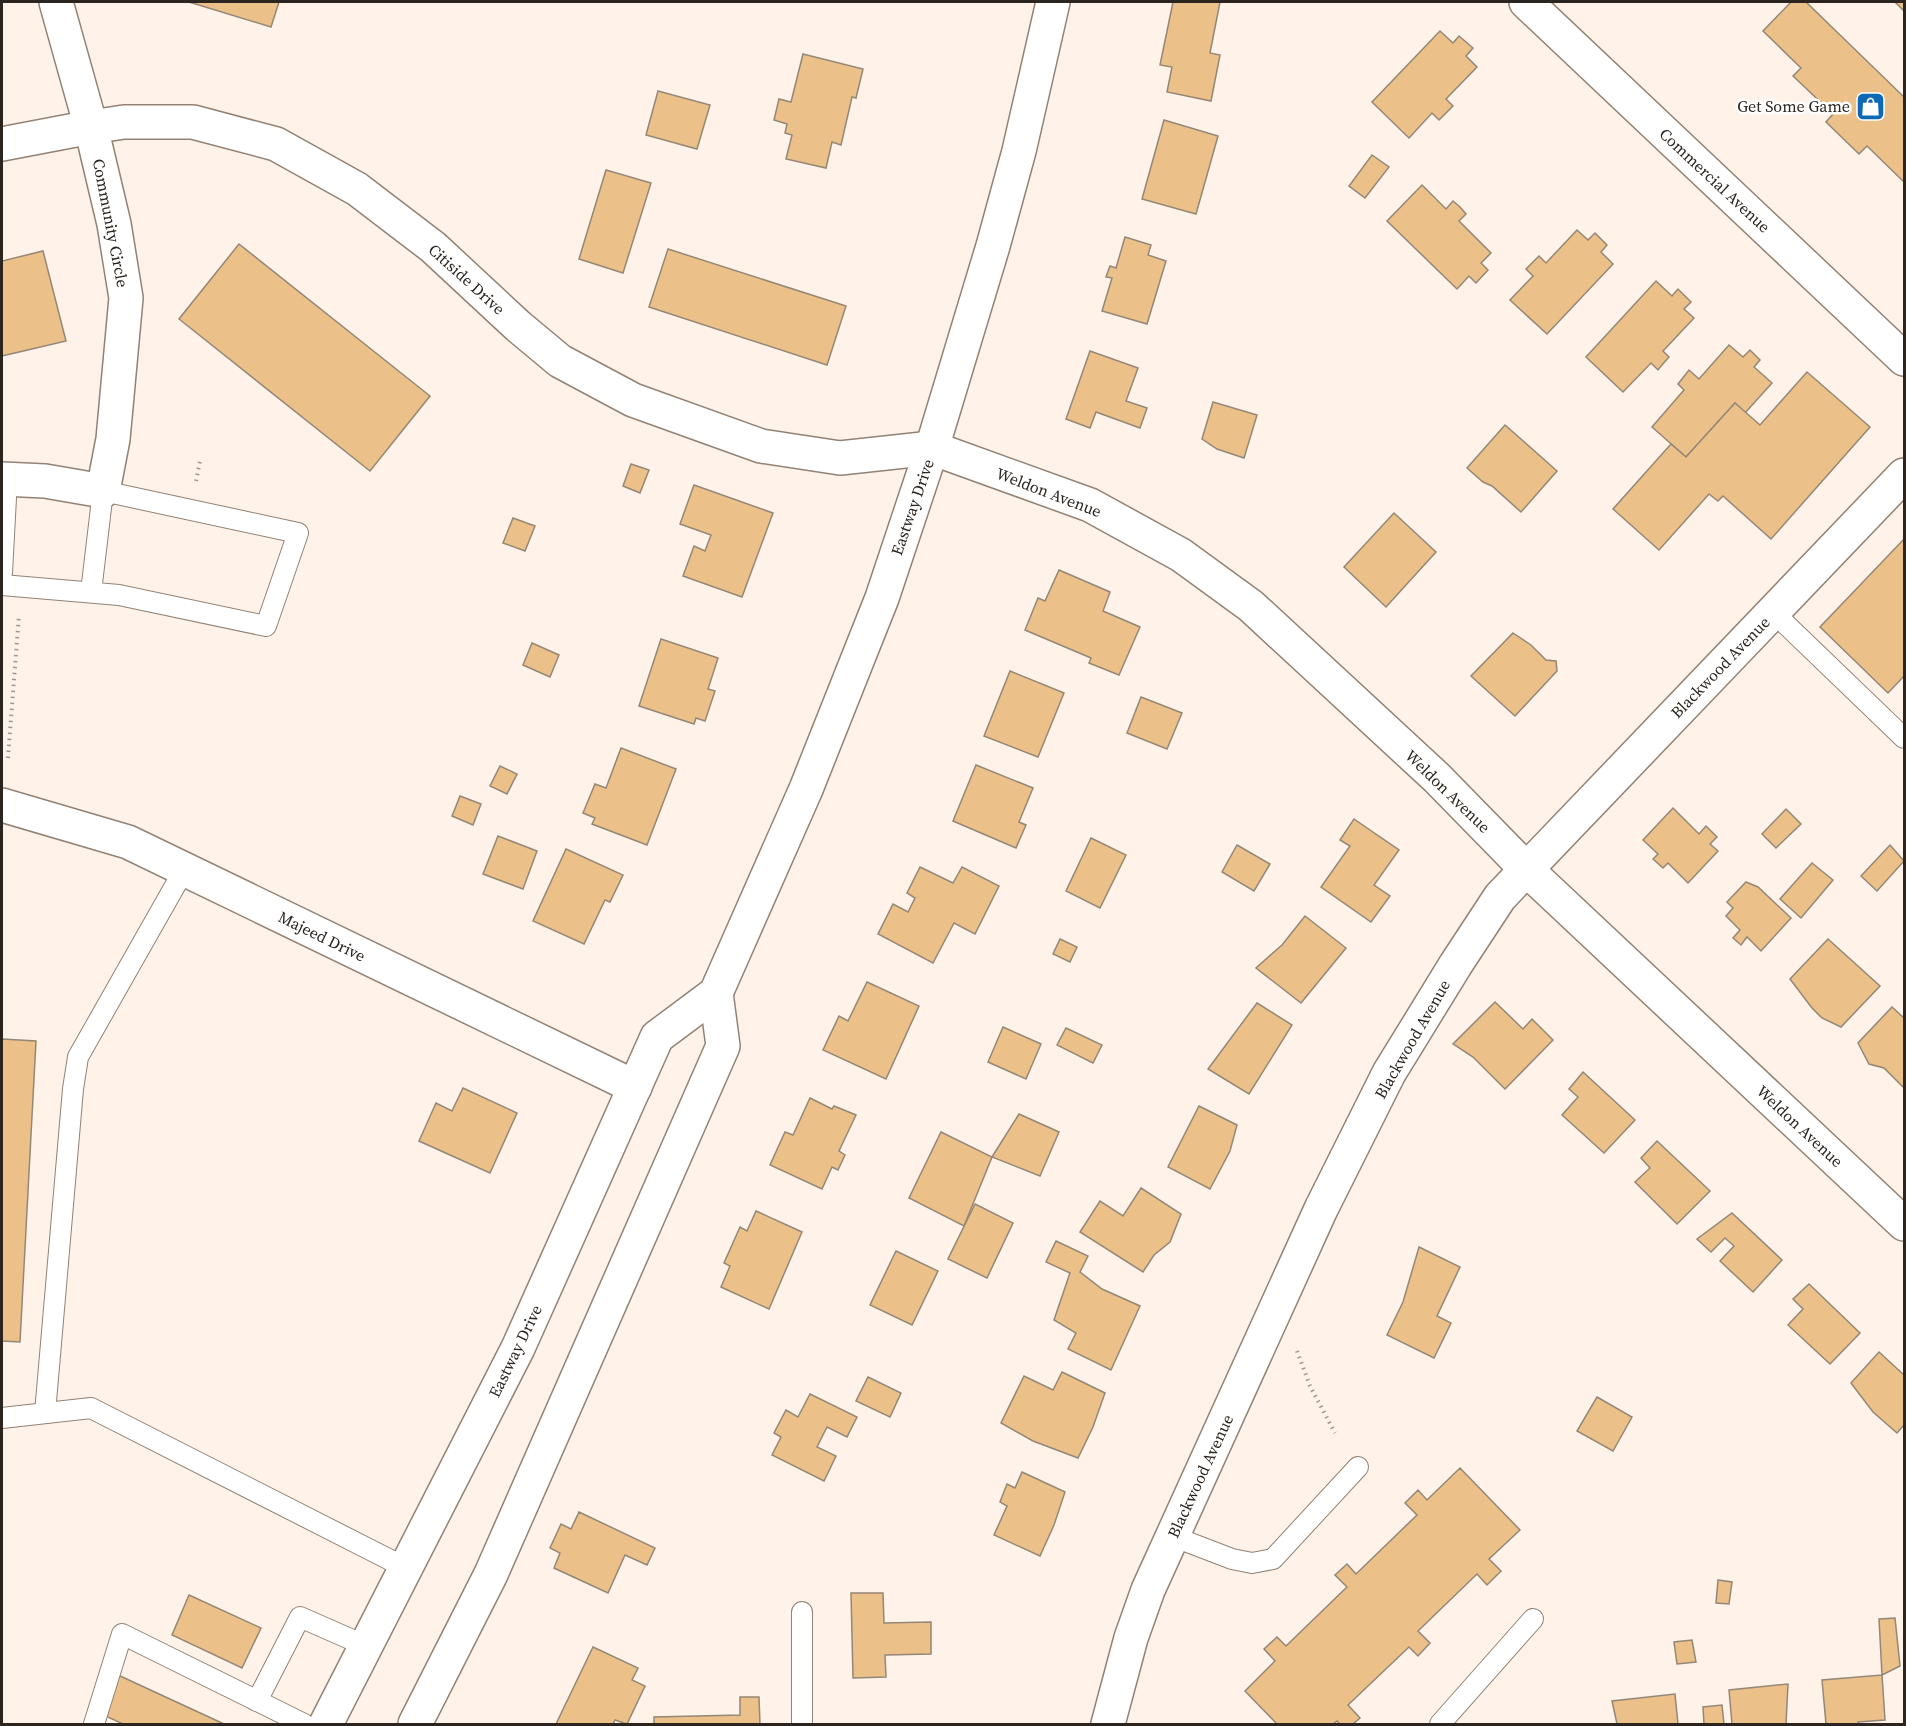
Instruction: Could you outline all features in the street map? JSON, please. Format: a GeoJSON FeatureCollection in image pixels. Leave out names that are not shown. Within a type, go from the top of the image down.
{"type":"FeatureCollection","features":[{"type":"Feature","properties":{"kind":"street","name":"Community Circle"},"geometry":{"type":"LineString","coordinates":[[56,2],[91,126],[114,224],[126,298],[113,439],[103,491]]}},
{"type":"Feature","properties":{"kind":"street","name":"Eastway Drive"},"geometry":{"type":"LineString","coordinates":[[326,1725],[518,1348],[657,1037],[716,993],[814,768],[882,598],[932,448],[1019,151],[1053,2]]}},
{"type":"Feature","properties":{"kind":"street","name":"Commercial Avenue"},"geometry":{"type":"LineString","coordinates":[[1526,2],[1905,359]]}},
{"type":"Feature","properties":{"kind":"street","name":"Citiside Drive"},"geometry":{"type":"LineString","coordinates":[[2,144],[91,126],[124,122],[193,122],[276,144],[357,189],[433,247],[518,326],[560,361],[633,400],[761,446],[840,458],[932,448]]}},
{"type":"Feature","properties":{"kind":"street","name":"Weldon Avenue"},"geometry":{"type":"LineString","coordinates":[[932,448],[1090,506],[1180,555],[1251,606],[1437,778],[1526,869],[1905,1224]]}},
{"type":"Feature","properties":{"kind":"street","name":"Blackwood Avenue"},"geometry":{"type":"LineString","coordinates":[[1108,1725],[1131,1638],[1148,1590],[1321,1209],[1389,1073],[1456,964],[1500,897],[1905,475]]}},
{"type":"Feature","properties":{"kind":"street"},"geometry":{"type":"LineString","coordinates":[[4,479],[45,481],[103,491]]}},
{"type":"Feature","properties":{"kind":"street","name":"Majeed Drive"},"geometry":{"type":"LineString","coordinates":[[2,805],[128,842],[635,1087]]}},
{"type":"Feature","properties":{"kind":"street"},"geometry":{"type":"LineString","coordinates":[[415,1725],[491,1574],[723,1047],[716,993]]}},
{"type":"Feature","properties":{"kind":"lane"},"geometry":{"type":"LineString","coordinates":[[2,573],[4,479]]}},
{"type":"Feature","properties":{"kind":"lane"},"geometry":{"type":"LineString","coordinates":[[2,585],[119,595],[266,626],[298,533],[103,491],[91,592]]}},
{"type":"Feature","properties":{"kind":"lane"},"geometry":{"type":"LineString","coordinates":[[1773,612],[1905,738]]}},
{"type":"Feature","properties":{"kind":"lane"},"geometry":{"type":"LineString","coordinates":[[45,1413],[73,1089],[78,1057],[184,870]]}},
{"type":"Feature","properties":{"kind":"lane"},"geometry":{"type":"LineString","coordinates":[[2,1418],[91,1408],[406,1568]]}},
{"type":"Feature","properties":{"kind":"lane"},"geometry":{"type":"LineString","coordinates":[[1172,1536],[1232,1559],[1252,1563],[1273,1559],[1358,1467]]}},
{"type":"Feature","properties":{"kind":"lane"},"geometry":{"type":"LineString","coordinates":[[802,1612],[802,1725]]}},
{"type":"Feature","properties":{"kind":"lane"},"geometry":{"type":"LineString","coordinates":[[257,1701],[300,1617],[366,1646]]}},
{"type":"Feature","properties":{"kind":"lane"},"geometry":{"type":"LineString","coordinates":[[1440,1725],[1533,1619]]}},
{"type":"Feature","properties":{"kind":"lane"},"geometry":{"type":"LineString","coordinates":[[94,1725],[122,1634],[304,1725]]}},
{"type":"Feature","properties":{"kind":"path"},"geometry":{"type":"LineString","coordinates":[[8,758],[20,609]]}},
{"type":"Feature","properties":{"kind":"path"},"geometry":{"type":"LineString","coordinates":[[1296,1346],[1310,1386],[1335,1433]]}},
{"type":"Feature","properties":{"kind":"building"},"geometry":{"type":"Polygon","coordinates":[[[189,2],[279,2],[271,27],[189,2]]]}},
{"type":"Feature","properties":{"kind":"building"},"geometry":{"type":"Polygon","coordinates":[[[1173,2],[1220,2],[1210,53],[1220,55],[1211,101],[1167,92],[1172,67],[1160,65],[1173,2]]]}},
{"type":"Feature","properties":{"kind":"building"},"geometry":{"type":"Polygon","coordinates":[[[1791,2],[1806,2],[1904,97],[1904,182],[1867,146],[1859,154],[1826,122],[1833,114],[1793,76],[1801,68],[1763,31],[1791,2]]]}},
{"type":"Feature","properties":{"kind":"building"},"geometry":{"type":"Polygon","coordinates":[[[1895,2],[1904,2],[1904,11],[1895,2]]]}},
{"type":"Feature","properties":{"kind":"building"},"geometry":{"type":"Polygon","coordinates":[[[1440,31],[1453,43],[1459,36],[1473,48],[1466,56],[1477,67],[1446,99],[1453,106],[1439,120],[1432,113],[1409,138],[1372,102],[1440,31]]]}},
{"type":"Feature","properties":{"kind":"building"},"geometry":{"type":"Polygon","coordinates":[[[803,54],[863,69],[856,98],[852,97],[841,145],[832,142],[826,168],[786,159],[792,135],[785,133],[787,124],[774,120],[779,99],[791,102],[803,54]]]}},
{"type":"Feature","properties":{"kind":"building"},"geometry":{"type":"Polygon","coordinates":[[[658,91],[710,105],[697,149],[646,135],[658,91]]]}},
{"type":"Feature","properties":{"kind":"building"},"geometry":{"type":"Polygon","coordinates":[[[1164,120],[1218,136],[1196,214],[1142,199],[1164,120]]]}},
{"type":"Feature","properties":{"kind":"building"},"geometry":{"type":"Polygon","coordinates":[[[1372,155],[1389,167],[1365,198],[1349,186],[1372,155]]]}},
{"type":"Feature","properties":{"kind":"building"},"geometry":{"type":"Polygon","coordinates":[[[606,170],[651,183],[623,273],[579,259],[606,170]]]}},
{"type":"Feature","properties":{"kind":"building"},"geometry":{"type":"Polygon","coordinates":[[[1422,185],[1446,209],[1453,201],[1460,207],[1466,214],[1459,221],[1491,253],[1481,263],[1488,270],[1476,283],[1469,276],[1457,289],[1387,221],[1422,185]]]}},
{"type":"Feature","properties":{"kind":"building"},"geometry":{"type":"Polygon","coordinates":[[[1577,230],[1588,240],[1595,233],[1607,245],[1601,252],[1613,264],[1547,334],[1510,300],[1533,276],[1526,269],[1539,256],[1546,263],[1577,230]]]}},
{"type":"Feature","properties":{"kind":"building"},"geometry":{"type":"Polygon","coordinates":[[[1125,237],[1151,245],[1148,255],[1166,261],[1147,324],[1102,311],[1112,278],[1106,277],[1110,266],[1116,268],[1125,237]]]}},
{"type":"Feature","properties":{"kind":"building"},"geometry":{"type":"Polygon","coordinates":[[[239,244],[430,396],[370,471],[179,319],[239,244]]]}},
{"type":"Feature","properties":{"kind":"building"},"geometry":{"type":"Polygon","coordinates":[[[668,249],[846,306],[827,365],[649,307],[668,249]]]}},
{"type":"Feature","properties":{"kind":"building"},"geometry":{"type":"Polygon","coordinates":[[[43,251],[66,341],[2,356],[2,261],[43,251]]]}},
{"type":"Feature","properties":{"kind":"building"},"geometry":{"type":"Polygon","coordinates":[[[1656,281],[1672,296],[1678,289],[1691,302],[1684,309],[1694,318],[1663,351],[1669,357],[1658,370],[1651,363],[1623,392],[1586,357],[1656,281]]]}},
{"type":"Feature","properties":{"kind":"building"},"geometry":{"type":"Polygon","coordinates":[[[1729,345],[1743,357],[1750,350],[1760,360],[1754,367],[1772,383],[1745,413],[1735,403],[1686,457],[1652,427],[1684,390],[1678,384],[1689,370],[1699,379],[1729,345]]]}},
{"type":"Feature","properties":{"kind":"building"},"geometry":{"type":"Polygon","coordinates":[[[1090,351],[1138,368],[1126,401],[1147,408],[1140,428],[1096,412],[1090,428],[1066,419],[1090,351]]]}},
{"type":"Feature","properties":{"kind":"building"},"geometry":{"type":"Polygon","coordinates":[[[1807,372],[1870,427],[1771,539],[1723,496],[1718,501],[1709,494],[1659,550],[1613,509],[1671,444],[1686,457],[1735,403],[1760,425],[1807,372]]]}},
{"type":"Feature","properties":{"kind":"building"},"geometry":{"type":"Polygon","coordinates":[[[1213,402],[1257,415],[1244,458],[1217,449],[1202,439],[1213,402]]]}},
{"type":"Feature","properties":{"kind":"building"},"geometry":{"type":"Polygon","coordinates":[[[1505,425],[1557,471],[1521,512],[1492,486],[1483,482],[1467,468],[1505,425]]]}},
{"type":"Feature","properties":{"kind":"building"},"geometry":{"type":"Polygon","coordinates":[[[631,464],[649,470],[640,493],[623,486],[631,464]]]}},
{"type":"Feature","properties":{"kind":"building"},"geometry":{"type":"Polygon","coordinates":[[[694,485],[773,513],[742,597],[683,576],[694,546],[705,551],[711,535],[680,524],[694,485]]]}},
{"type":"Feature","properties":{"kind":"building"},"geometry":{"type":"Polygon","coordinates":[[[1394,513],[1436,552],[1386,607],[1344,567],[1394,513]]]}},
{"type":"Feature","properties":{"kind":"building"},"geometry":{"type":"Polygon","coordinates":[[[513,518],[535,526],[525,551],[503,543],[513,518]]]}},
{"type":"Feature","properties":{"kind":"building"},"geometry":{"type":"Polygon","coordinates":[[[1904,539],[1904,676],[1888,693],[1820,627],[1904,539]]]}},
{"type":"Feature","properties":{"kind":"building"},"geometry":{"type":"Polygon","coordinates":[[[1059,570],[1110,592],[1103,611],[1140,627],[1119,675],[1089,663],[1091,658],[1025,630],[1038,598],[1045,601],[1059,570]]]}},
{"type":"Feature","properties":{"kind":"building"},"geometry":{"type":"Polygon","coordinates":[[[1513,633],[1531,645],[1546,660],[1556,661],[1557,671],[1515,716],[1471,676],[1513,633]]]}},
{"type":"Feature","properties":{"kind":"building"},"geometry":{"type":"Polygon","coordinates":[[[661,639],[718,658],[708,689],[715,691],[705,721],[696,718],[694,724],[639,706],[661,639]]]}},
{"type":"Feature","properties":{"kind":"building"},"geometry":{"type":"Polygon","coordinates":[[[532,643],[559,655],[550,677],[523,665],[532,643]]]}},
{"type":"Feature","properties":{"kind":"building"},"geometry":{"type":"Polygon","coordinates":[[[1010,671],[1064,693],[1038,757],[984,736],[1010,671]]]}},
{"type":"Feature","properties":{"kind":"building"},"geometry":{"type":"Polygon","coordinates":[[[1141,697],[1182,713],[1167,749],[1127,733],[1141,697]]]}},
{"type":"Feature","properties":{"kind":"building"},"geometry":{"type":"Polygon","coordinates":[[[621,748],[676,769],[647,845],[592,824],[595,818],[583,813],[595,784],[606,788],[621,748]]]}},
{"type":"Feature","properties":{"kind":"building"},"geometry":{"type":"Polygon","coordinates":[[[976,765],[1033,788],[1019,822],[1026,825],[1016,848],[953,821],[976,765]]]}},
{"type":"Feature","properties":{"kind":"building"},"geometry":{"type":"Polygon","coordinates":[[[500,766],[517,774],[507,794],[490,786],[500,766]]]}},
{"type":"Feature","properties":{"kind":"building"},"geometry":{"type":"Polygon","coordinates":[[[460,796],[481,804],[473,825],[452,816],[460,796]]]}},
{"type":"Feature","properties":{"kind":"building"},"geometry":{"type":"Polygon","coordinates":[[[1673,808],[1699,834],[1706,826],[1717,837],[1710,844],[1718,851],[1688,883],[1668,863],[1663,868],[1653,859],[1658,854],[1643,840],[1673,808]]]}},
{"type":"Feature","properties":{"kind":"building"},"geometry":{"type":"Polygon","coordinates":[[[1786,809],[1801,824],[1776,848],[1762,834],[1786,809]]]}},
{"type":"Feature","properties":{"kind":"building"},"geometry":{"type":"Polygon","coordinates":[[[1354,819],[1399,850],[1374,885],[1390,896],[1371,922],[1321,887],[1350,846],[1340,840],[1354,819]]]}},
{"type":"Feature","properties":{"kind":"building"},"geometry":{"type":"Polygon","coordinates":[[[498,836],[537,851],[523,889],[483,874],[498,836]]]}},
{"type":"Feature","properties":{"kind":"building"},"geometry":{"type":"Polygon","coordinates":[[[1091,838],[1126,855],[1100,908],[1066,891],[1091,838]]]}},
{"type":"Feature","properties":{"kind":"building"},"geometry":{"type":"Polygon","coordinates":[[[1237,845],[1270,864],[1254,891],[1222,872],[1237,845]]]}},
{"type":"Feature","properties":{"kind":"building"},"geometry":{"type":"Polygon","coordinates":[[[1890,845],[1904,861],[1877,891],[1861,876],[1890,845]]]}},
{"type":"Feature","properties":{"kind":"building"},"geometry":{"type":"Polygon","coordinates":[[[566,849],[623,875],[610,902],[605,900],[584,944],[533,921],[566,849]]]}},
{"type":"Feature","properties":{"kind":"building"},"geometry":{"type":"Polygon","coordinates":[[[1812,863],[1833,880],[1801,918],[1780,899],[1812,863]]]}},
{"type":"Feature","properties":{"kind":"building"},"geometry":{"type":"Polygon","coordinates":[[[920,867],[953,883],[962,867],[999,886],[975,934],[954,923],[933,963],[878,934],[893,904],[908,912],[915,898],[907,893],[920,867]]]}},
{"type":"Feature","properties":{"kind":"building"},"geometry":{"type":"Polygon","coordinates":[[[1746,882],[1758,887],[1791,918],[1761,951],[1747,937],[1741,945],[1733,938],[1740,930],[1726,916],[1733,908],[1727,902],[1746,882]]]}},
{"type":"Feature","properties":{"kind":"building"},"geometry":{"type":"Polygon","coordinates":[[[1305,916],[1346,948],[1301,1003],[1256,968],[1282,945],[1305,916]]]}},
{"type":"Feature","properties":{"kind":"building"},"geometry":{"type":"Polygon","coordinates":[[[1060,939],[1077,947],[1070,962],[1053,954],[1060,939]]]}},
{"type":"Feature","properties":{"kind":"building"},"geometry":{"type":"Polygon","coordinates":[[[1828,939],[1880,986],[1841,1027],[1822,1018],[1790,979],[1828,939]]]}},
{"type":"Feature","properties":{"kind":"building"},"geometry":{"type":"Polygon","coordinates":[[[867,982],[919,1006],[886,1079],[823,1050],[839,1016],[848,1021],[867,982]]]}},
{"type":"Feature","properties":{"kind":"building"},"geometry":{"type":"Polygon","coordinates":[[[1495,1002],[1523,1029],[1532,1019],[1553,1040],[1505,1089],[1473,1057],[1453,1044],[1495,1002]]]}},
{"type":"Feature","properties":{"kind":"building"},"geometry":{"type":"Polygon","coordinates":[[[1257,1003],[1292,1025],[1249,1094],[1208,1069],[1257,1003]]]}},
{"type":"Feature","properties":{"kind":"building"},"geometry":{"type":"Polygon","coordinates":[[[1892,1007],[1904,1018],[1904,1088],[1884,1068],[1869,1064],[1858,1043],[1892,1007]]]}},
{"type":"Feature","properties":{"kind":"building"},"geometry":{"type":"Polygon","coordinates":[[[1003,1027],[1041,1044],[1026,1079],[988,1062],[1003,1027]]]}},
{"type":"Feature","properties":{"kind":"building"},"geometry":{"type":"Polygon","coordinates":[[[1066,1028],[1102,1045],[1093,1063],[1057,1045],[1066,1028]]]}},
{"type":"Feature","properties":{"kind":"building"},"geometry":{"type":"Polygon","coordinates":[[[2,1039],[36,1041],[20,1342],[2,1341],[2,1039]]]}},
{"type":"Feature","properties":{"kind":"building"},"geometry":{"type":"Polygon","coordinates":[[[1583,1072],[1635,1120],[1604,1153],[1562,1115],[1578,1097],[1569,1089],[1583,1072]]]}},
{"type":"Feature","properties":{"kind":"building"},"geometry":{"type":"Polygon","coordinates":[[[463,1088],[517,1113],[490,1173],[419,1141],[436,1103],[452,1111],[463,1088]]]}},
{"type":"Feature","properties":{"kind":"building"},"geometry":{"type":"Polygon","coordinates":[[[810,1098],[832,1109],[834,1106],[856,1115],[839,1151],[845,1155],[838,1170],[832,1167],[822,1189],[770,1165],[785,1132],[793,1135],[810,1098]]]}},
{"type":"Feature","properties":{"kind":"building"},"geometry":{"type":"Polygon","coordinates":[[[1199,1106],[1237,1125],[1230,1151],[1210,1189],[1168,1167],[1199,1106]]]}},
{"type":"Feature","properties":{"kind":"building"},"geometry":{"type":"Polygon","coordinates":[[[1019,1114],[1059,1132],[1040,1176],[992,1157],[1019,1114]]]}},
{"type":"Feature","properties":{"kind":"building"},"geometry":{"type":"Polygon","coordinates":[[[941,1132],[992,1157],[964,1226],[909,1198],[941,1132]]]}},
{"type":"Feature","properties":{"kind":"building"},"geometry":{"type":"Polygon","coordinates":[[[1657,1141],[1710,1191],[1677,1224],[1635,1182],[1650,1168],[1641,1158],[1657,1141]]]}},
{"type":"Feature","properties":{"kind":"building"},"geometry":{"type":"Polygon","coordinates":[[[1141,1188],[1181,1214],[1170,1242],[1154,1255],[1143,1272],[1080,1232],[1100,1201],[1123,1216],[1141,1188]]]}},
{"type":"Feature","properties":{"kind":"building"},"geometry":{"type":"Polygon","coordinates":[[[975,1204],[1013,1223],[987,1278],[948,1259],[975,1204]]]}},
{"type":"Feature","properties":{"kind":"building"},"geometry":{"type":"Polygon","coordinates":[[[756,1211],[802,1232],[769,1309],[721,1287],[730,1266],[724,1263],[740,1227],[747,1231],[756,1211]]]}},
{"type":"Feature","properties":{"kind":"building"},"geometry":{"type":"Polygon","coordinates":[[[1732,1213],[1782,1260],[1753,1292],[1720,1261],[1734,1246],[1725,1238],[1711,1252],[1697,1239],[1732,1213]]]}},
{"type":"Feature","properties":{"kind":"building"},"geometry":{"type":"Polygon","coordinates":[[[1056,1241],[1088,1256],[1080,1272],[1102,1289],[1140,1306],[1111,1370],[1068,1349],[1076,1333],[1054,1320],[1070,1273],[1046,1262],[1056,1241]]]}},
{"type":"Feature","properties":{"kind":"building"},"geometry":{"type":"Polygon","coordinates":[[[1419,1247],[1460,1267],[1437,1316],[1451,1323],[1434,1358],[1387,1335],[1403,1302],[1419,1247]]]}},
{"type":"Feature","properties":{"kind":"building"},"geometry":{"type":"Polygon","coordinates":[[[896,1251],[938,1271],[912,1325],[870,1305],[896,1251]]]}},
{"type":"Feature","properties":{"kind":"building"},"geometry":{"type":"Polygon","coordinates":[[[1809,1284],[1860,1333],[1830,1364],[1788,1325],[1803,1309],[1793,1299],[1809,1284]]]}},
{"type":"Feature","properties":{"kind":"building"},"geometry":{"type":"Polygon","coordinates":[[[1879,1352],[1904,1375],[1904,1425],[1897,1433],[1873,1412],[1851,1383],[1879,1352]]]}},
{"type":"Feature","properties":{"kind":"building"},"geometry":{"type":"Polygon","coordinates":[[[1062,1372],[1105,1393],[1093,1427],[1078,1458],[1033,1441],[1001,1423],[1024,1376],[1053,1390],[1062,1372]]]}},
{"type":"Feature","properties":{"kind":"building"},"geometry":{"type":"Polygon","coordinates":[[[868,1377],[901,1393],[890,1417],[856,1401],[868,1377]]]}},
{"type":"Feature","properties":{"kind":"building"},"geometry":{"type":"Polygon","coordinates":[[[810,1394],[857,1417],[847,1437],[827,1427],[817,1447],[836,1456],[824,1481],[772,1455],[781,1437],[774,1433],[786,1410],[798,1417],[810,1394]]]}},
{"type":"Feature","properties":{"kind":"building"},"geometry":{"type":"Polygon","coordinates":[[[1597,1397],[1632,1417],[1613,1451],[1577,1431],[1597,1397]]]}},
{"type":"Feature","properties":{"kind":"building"},"geometry":{"type":"Polygon","coordinates":[[[1460,1468],[1520,1530],[1489,1559],[1501,1571],[1487,1585],[1477,1574],[1418,1631],[1430,1643],[1418,1656],[1409,1647],[1348,1705],[1360,1718],[1353,1724],[1340,1724],[1337,1721],[1333,1724],[1277,1724],[1245,1691],[1275,1661],[1264,1649],[1277,1637],[1286,1646],[1347,1587],[1335,1575],[1347,1564],[1356,1574],[1417,1515],[1405,1503],[1418,1490],[1427,1500],[1460,1468]]]}},
{"type":"Feature","properties":{"kind":"building"},"geometry":{"type":"Polygon","coordinates":[[[1022,1472],[1065,1492],[1040,1556],[994,1535],[1007,1506],[1000,1502],[1007,1484],[1015,1488],[1022,1472]]]}},
{"type":"Feature","properties":{"kind":"building"},"geometry":{"type":"Polygon","coordinates":[[[579,1512],[655,1548],[647,1565],[625,1555],[608,1593],[554,1568],[560,1553],[550,1548],[561,1524],[571,1529],[579,1512]]]}},
{"type":"Feature","properties":{"kind":"building"},"geometry":{"type":"Polygon","coordinates":[[[1718,1580],[1732,1582],[1729,1604],[1716,1603],[1718,1580]]]}},
{"type":"Feature","properties":{"kind":"building"},"geometry":{"type":"Polygon","coordinates":[[[851,1593],[883,1593],[884,1623],[931,1622],[931,1654],[885,1655],[886,1677],[853,1678],[851,1593]]]}},
{"type":"Feature","properties":{"kind":"building"},"geometry":{"type":"Polygon","coordinates":[[[189,1595],[261,1628],[242,1668],[172,1635],[189,1595]]]}},
{"type":"Feature","properties":{"kind":"building"},"geometry":{"type":"Polygon","coordinates":[[[1895,1618],[1900,1666],[1882,1675],[1879,1619],[1895,1618]]]}},
{"type":"Feature","properties":{"kind":"building"},"geometry":{"type":"Polygon","coordinates":[[[1692,1640],[1696,1662],[1677,1664],[1674,1642],[1692,1640]]]}},
{"type":"Feature","properties":{"kind":"building"},"geometry":{"type":"Polygon","coordinates":[[[593,1647],[638,1668],[632,1680],[645,1686],[627,1724],[615,1720],[613,1724],[556,1724],[593,1647]]]}},
{"type":"Feature","properties":{"kind":"building"},"geometry":{"type":"Polygon","coordinates":[[[118,1675],[224,1724],[123,1724],[99,1713],[118,1675]]]}},
{"type":"Feature","properties":{"kind":"building"},"geometry":{"type":"Polygon","coordinates":[[[1882,1675],[1885,1720],[1858,1722],[1858,1724],[1826,1724],[1822,1680],[1882,1675]]]}},
{"type":"Feature","properties":{"kind":"building"},"geometry":{"type":"Polygon","coordinates":[[[1788,1684],[1786,1724],[1732,1724],[1729,1690],[1788,1684]]]}},
{"type":"Feature","properties":{"kind":"building"},"geometry":{"type":"Polygon","coordinates":[[[1675,1694],[1678,1724],[1617,1724],[1612,1701],[1675,1694]]]}},
{"type":"Feature","properties":{"kind":"building"},"geometry":{"type":"Polygon","coordinates":[[[740,1697],[759,1697],[760,1724],[654,1724],[654,1717],[740,1715],[740,1697]]]}},
{"type":"Feature","properties":{"kind":"building"},"geometry":{"type":"Polygon","coordinates":[[[1722,1705],[1724,1724],[1704,1724],[1703,1707],[1722,1705]]]}},
{"type":"Feature","properties":{"kind":"place","name":"Get Some Game"},"geometry":{"type":"Point","coordinates":[1871,106]}}]}
